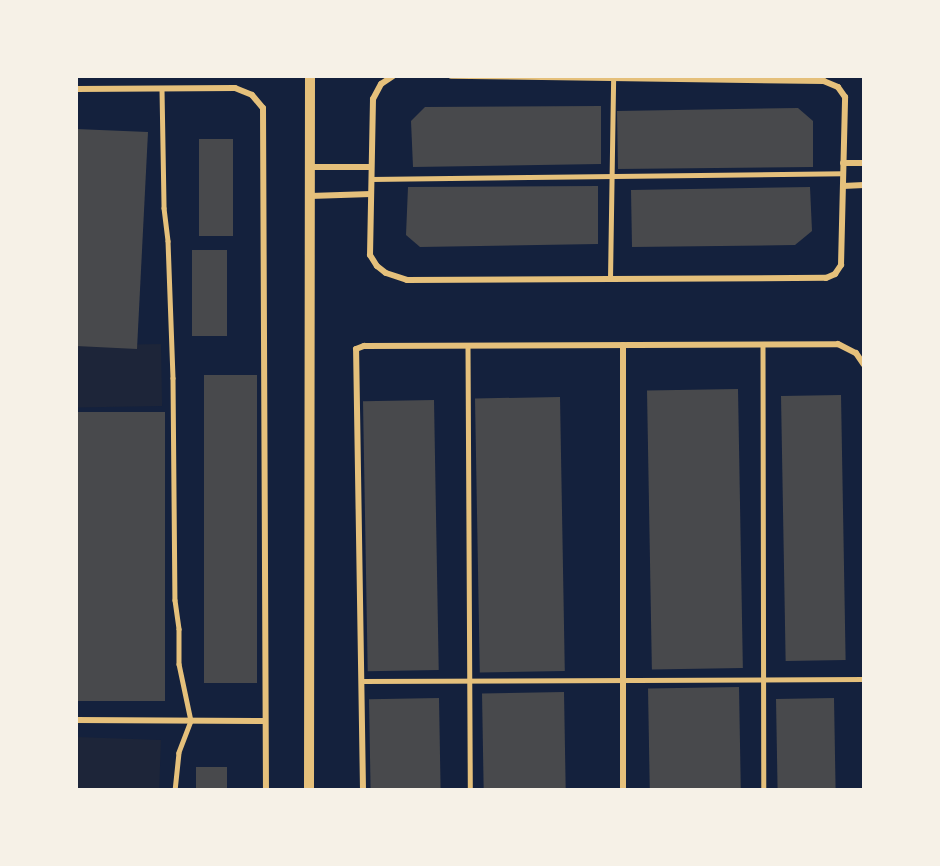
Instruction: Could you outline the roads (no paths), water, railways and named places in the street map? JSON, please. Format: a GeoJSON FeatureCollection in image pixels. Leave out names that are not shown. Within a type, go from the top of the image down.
{"type":"FeatureCollection","features":[{"type":"Feature","properties":{"kind":"street"},"geometry":{"type":"LineString","coordinates":[[309,789],[310,76]]}},
{"type":"Feature","properties":{"kind":"street"},"geometry":{"type":"LineString","coordinates":[[393,76],[381,84],[373,99],[370,255],[377,266],[386,273],[407,280],[826,278],[835,274],[841,265],[845,97],[838,87],[824,81],[451,76]]}},
{"type":"Feature","properties":{"kind":"street"},"geometry":{"type":"LineString","coordinates":[[76,89],[235,88],[252,94],[263,108],[266,789]]}},
{"type":"Feature","properties":{"kind":"street"},"geometry":{"type":"LineString","coordinates":[[843,163],[864,163]]}},
{"type":"Feature","properties":{"kind":"street"},"geometry":{"type":"LineString","coordinates":[[310,167],[371,167]]}},
{"type":"Feature","properties":{"kind":"street"},"geometry":{"type":"LineString","coordinates":[[843,186],[864,185]]}},
{"type":"Feature","properties":{"kind":"street"},"geometry":{"type":"LineString","coordinates":[[310,196],[371,194]]}},
{"type":"Feature","properties":{"kind":"street"},"geometry":{"type":"LineString","coordinates":[[363,789],[358,360],[356,349],[364,346],[838,344],[856,353],[864,365]]}},
{"type":"Feature","properties":{"kind":"street"},"geometry":{"type":"LineString","coordinates":[[623,345],[623,789]]}},
{"type":"Feature","properties":{"kind":"street"},"geometry":{"type":"LineString","coordinates":[[76,720],[264,721]]}},
{"type":"Feature","properties":{"kind":"lane"},"geometry":{"type":"LineString","coordinates":[[610,279],[613,78]]}},
{"type":"Feature","properties":{"kind":"lane"},"geometry":{"type":"LineString","coordinates":[[162,89],[164,208],[168,241],[173,378],[175,600],[179,629],[179,664],[191,721],[179,753],[175,789]]}},
{"type":"Feature","properties":{"kind":"lane"},"geometry":{"type":"LineString","coordinates":[[371,179],[843,173]]}},
{"type":"Feature","properties":{"kind":"lane"},"geometry":{"type":"LineString","coordinates":[[763,345],[764,789]]}},
{"type":"Feature","properties":{"kind":"lane"},"geometry":{"type":"LineString","coordinates":[[468,346],[470,789]]}},
{"type":"Feature","properties":{"kind":"lane"},"geometry":{"type":"LineString","coordinates":[[362,681],[864,679]]}}]}
